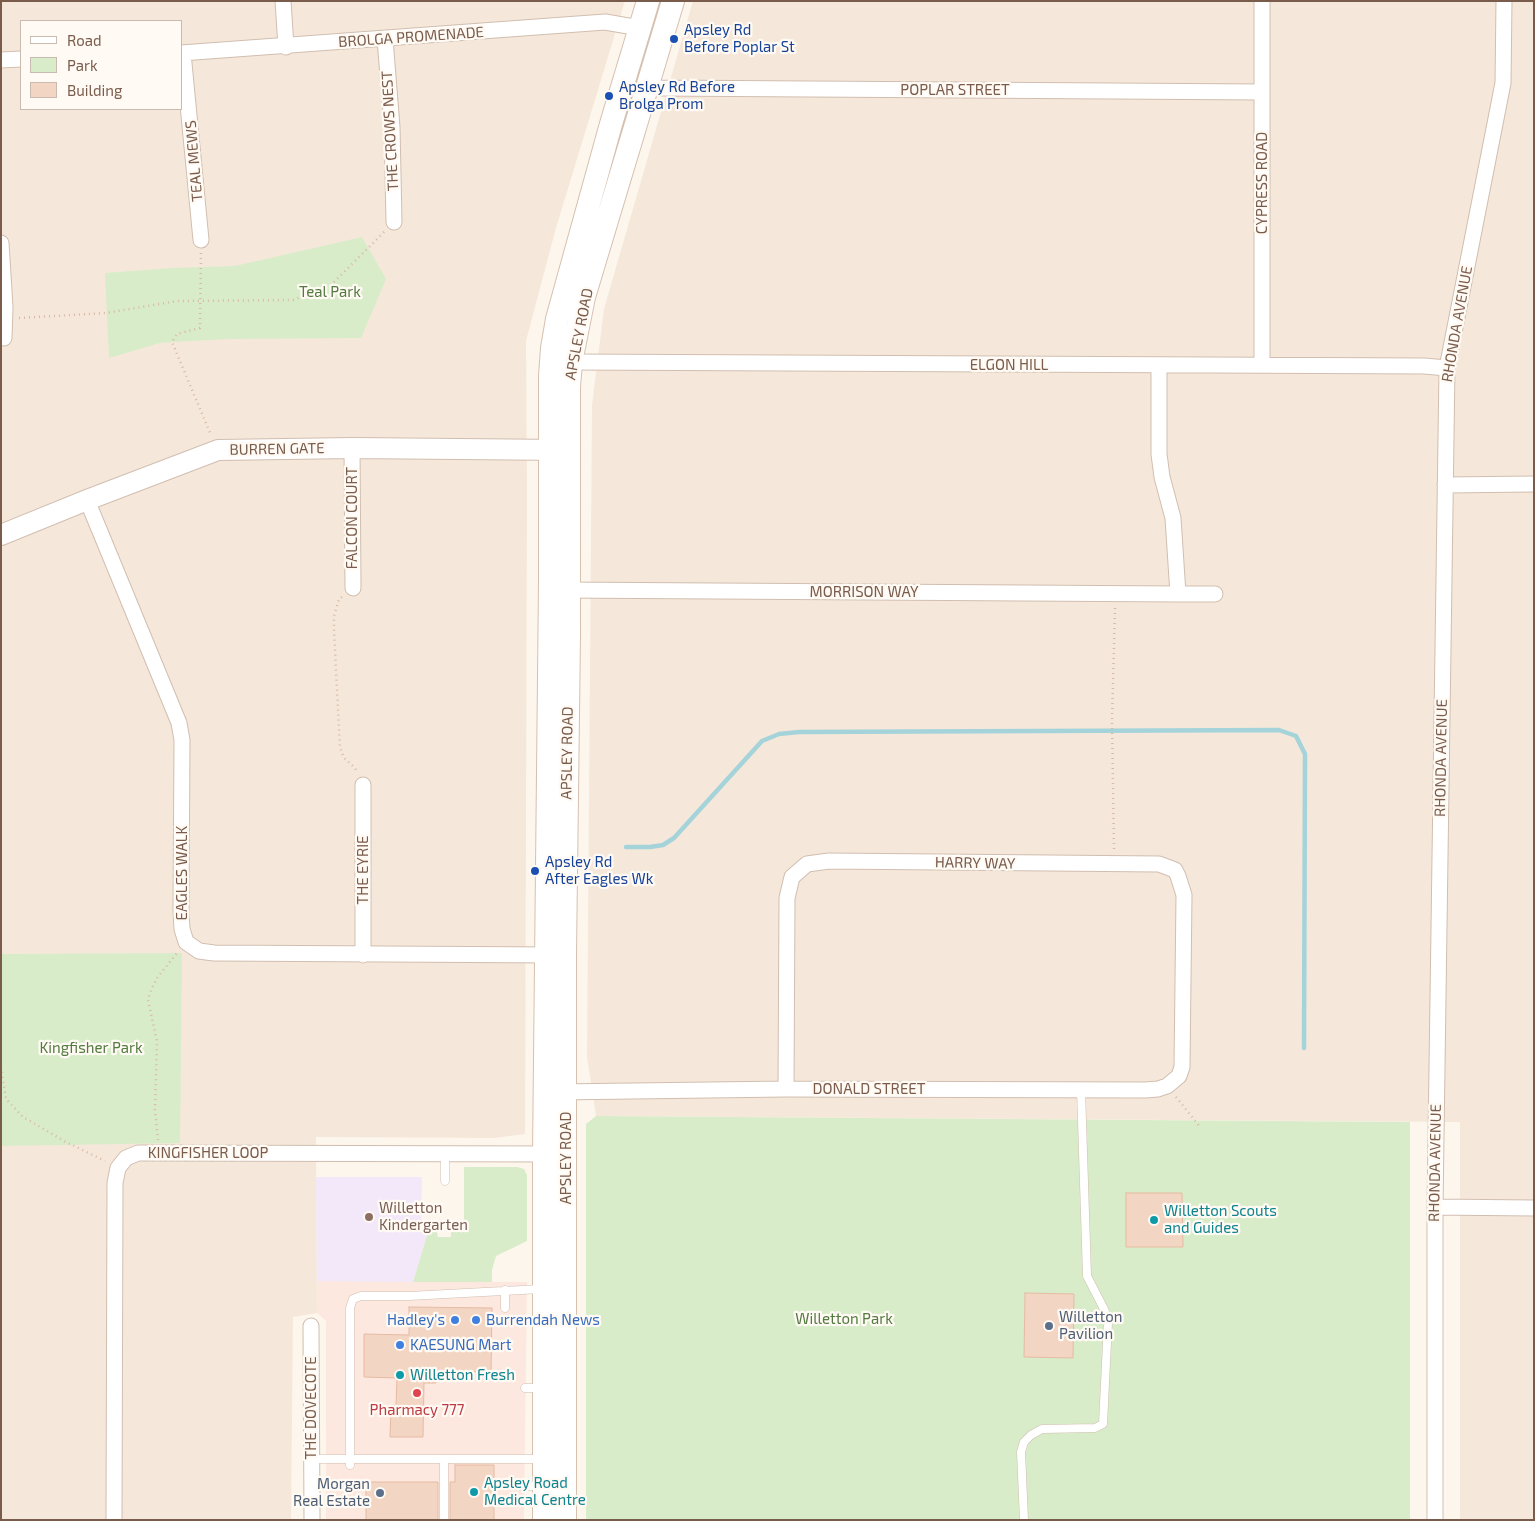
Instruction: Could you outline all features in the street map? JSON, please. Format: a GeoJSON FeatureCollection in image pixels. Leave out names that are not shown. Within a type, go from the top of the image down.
{"type":"FeatureCollection","features":[{"type":"Feature","properties":{"kind":"main road","name":"APSLEY ROAD"},"geometry":{"type":"LineString","coordinates":[[565,1520],[555,1154],[559,450],[550,376],[552,348],[558,320],[611,124],[648,1]]}},
{"type":"Feature","properties":{"kind":"main road","name":"APSLEY ROAD"},"geometry":{"type":"LineString","coordinates":[[559,450],[571,362],[584,297],[673,1]]}},
{"type":"Feature","properties":{"kind":"main road","name":"APSLEY ROAD"},"geometry":{"type":"LineString","coordinates":[[544,1520],[544,1459],[534,1388],[555,1154]]}},
{"type":"Feature","properties":{"kind":"street"},"geometry":{"type":"LineString","coordinates":[[283,1],[286,47]]}},
{"type":"Feature","properties":{"kind":"street","name":"CYPRESS ROAD"},"geometry":{"type":"LineString","coordinates":[[1262,1],[1262,365]]}},
{"type":"Feature","properties":{"kind":"street","name":"RHONDA AVENUE"},"geometry":{"type":"LineString","coordinates":[[1435,1520],[1435,1208],[1447,368],[1503,82],[1504,1]]}},
{"type":"Feature","properties":{"kind":"street","name":"BROLGA PROMENADE"},"geometry":{"type":"LineString","coordinates":[[182,53],[286,47],[605,22],[640,28]]}},
{"type":"Feature","properties":{"kind":"street","name":"THE CROWS NEST"},"geometry":{"type":"LineString","coordinates":[[385,39],[392,127],[394,222]]}},
{"type":"Feature","properties":{"kind":"street","name":"TEAL MEWS"},"geometry":{"type":"LineString","coordinates":[[182,53],[201,240]]}},
{"type":"Feature","properties":{"kind":"street"},"geometry":{"type":"LineString","coordinates":[[1,60],[20,59]]}},
{"type":"Feature","properties":{"kind":"street","name":"POPLAR STREET"},"geometry":{"type":"LineString","coordinates":[[648,86],[669,88],[1262,92]]}},
{"type":"Feature","properties":{"kind":"street"},"geometry":{"type":"LineString","coordinates":[[1,243],[5,319],[4,338]]}},
{"type":"Feature","properties":{"kind":"street","name":"ELGON HILL"},"geometry":{"type":"LineString","coordinates":[[571,362],[1424,366],[1447,368]]}},
{"type":"Feature","properties":{"kind":"street"},"geometry":{"type":"LineString","coordinates":[[1159,365],[1159,454],[1162,477],[1172,518],[1178,594]]}},
{"type":"Feature","properties":{"kind":"street","name":"BURREN GATE"},"geometry":{"type":"LineString","coordinates":[[1,535],[218,450],[352,448],[559,450]]}},
{"type":"Feature","properties":{"kind":"street","name":"FALCON COURT"},"geometry":{"type":"LineString","coordinates":[[352,448],[353,588]]}},
{"type":"Feature","properties":{"kind":"street"},"geometry":{"type":"LineString","coordinates":[[1445,485],[1534,484]]}},
{"type":"Feature","properties":{"kind":"street","name":"EAGLES WALK"},"geometry":{"type":"LineString","coordinates":[[87,500],[179,723],[182,740],[181,912],[182,929],[186,942],[199,951],[214,953],[555,955]]}},
{"type":"Feature","properties":{"kind":"street","name":"MORRISON WAY"},"geometry":{"type":"LineString","coordinates":[[559,590],[1215,594]]}},
{"type":"Feature","properties":{"kind":"street","name":"THE EYRIE"},"geometry":{"type":"LineString","coordinates":[[363,785],[363,954]]}},
{"type":"Feature","properties":{"kind":"street","name":"HARRY WAY"},"geometry":{"type":"LineString","coordinates":[[786,1089],[787,898],[792,877],[807,864],[829,861],[1158,864],[1175,870],[1182,884],[1184,895],[1182,1067],[1179,1076],[1167,1086]]}},
{"type":"Feature","properties":{"kind":"street","name":"DONALD STREET"},"geometry":{"type":"LineString","coordinates":[[555,1092],[786,1089],[1152,1090],[1167,1086]]}},
{"type":"Feature","properties":{"kind":"street","name":"KINGFISHER LOOP"},"geometry":{"type":"LineString","coordinates":[[118,1168],[126,1158],[138,1153],[555,1154]]}},
{"type":"Feature","properties":{"kind":"street"},"geometry":{"type":"LineString","coordinates":[[114,1520],[115,1183],[118,1168]]}},
{"type":"Feature","properties":{"kind":"street"},"geometry":{"type":"LineString","coordinates":[[1435,1208],[1534,1208]]}},
{"type":"Feature","properties":{"kind":"street","name":"THE DOVECOTE"},"geometry":{"type":"LineString","coordinates":[[311,1326],[312,1520]]}},
{"type":"Feature","properties":{"kind":"lane"},"geometry":{"type":"LineString","coordinates":[[1024,1520],[1021,1452],[1024,1442],[1042,1429],[1095,1428],[1103,1424],[1108,1322],[1104,1309],[1087,1276],[1081,1090]]}},
{"type":"Feature","properties":{"kind":"lane"},"geometry":{"type":"LineString","coordinates":[[445,1154],[445,1180]]}},
{"type":"Feature","properties":{"kind":"lane"},"geometry":{"type":"LineString","coordinates":[[350,1462],[350,1308],[353,1300],[361,1296],[409,1296],[544,1288]]}},
{"type":"Feature","properties":{"kind":"lane"},"geometry":{"type":"LineString","coordinates":[[505,1290],[505,1308]]}},
{"type":"Feature","properties":{"kind":"lane"},"geometry":{"type":"LineString","coordinates":[[311,1459],[350,1462],[444,1459],[464,1456],[544,1459]]}},
{"type":"Feature","properties":{"kind":"lane"},"geometry":{"type":"LineString","coordinates":[[444,1459],[444,1520]]}},
{"type":"Feature","properties":{"kind":"lane"},"geometry":{"type":"LineString","coordinates":[[521,1486],[544,1486]]}},
{"type":"Feature","properties":{"kind":"path"},"geometry":{"type":"LineString","coordinates":[[5,319],[106,313],[177,302],[293,300],[331,286],[394,222]]}},
{"type":"Feature","properties":{"kind":"path"},"geometry":{"type":"LineString","coordinates":[[201,240],[200,328],[177,334],[172,342],[218,450]]}},
{"type":"Feature","properties":{"kind":"path"},"geometry":{"type":"LineString","coordinates":[[353,588],[339,599],[334,616],[340,748],[344,758],[355,768],[363,785]]}},
{"type":"Feature","properties":{"kind":"path"},"geometry":{"type":"LineString","coordinates":[[1114,864],[1112,721],[1115,593]]}},
{"type":"Feature","properties":{"kind":"path"},"geometry":{"type":"LineString","coordinates":[[158,1153],[158,1123],[155,1110],[157,1041],[148,1000],[157,978],[186,942]]}},
{"type":"Feature","properties":{"kind":"path"},"geometry":{"type":"LineString","coordinates":[[1,1067],[6,1099],[24,1117],[66,1142],[118,1168]]}},
{"type":"Feature","properties":{"kind":"path"},"geometry":{"type":"LineString","coordinates":[[1167,1086],[1200,1127]]}},
{"type":"Feature","properties":{"kind":"path"},"geometry":{"type":"LineString","coordinates":[[1,1102],[6,1099]]}},
{"type":"Feature","properties":{"kind":"shaded area"},"geometry":{"type":"Polygon","coordinates":[[[1,1],[625,1],[556,228],[526,341],[525,1134],[495,1138],[316,1137],[317,1313],[293,1317],[291,1520],[1,1520],[1,1]]]}},
{"type":"Feature","properties":{"kind":"shaded area"},"geometry":{"type":"Polygon","coordinates":[[[693,1],[1534,1],[1534,1520],[1460,1520],[1460,1122],[596,1116],[587,1057],[592,405],[604,309],[693,1]]]}},
{"type":"Feature","properties":{"kind":"shaded area","name":"Willetton Kindergarten"},"geometry":{"type":"Polygon","coordinates":[[[316,1177],[422,1177],[421,1232],[428,1232],[413,1282],[317,1281],[316,1177]]]}},
{"type":"Feature","properties":{"kind":"shaded area"},"geometry":{"type":"Polygon","coordinates":[[[317,1281],[527,1282],[524,1520],[326,1520],[326,1321],[317,1313],[317,1281]]]}},
{"type":"Feature","properties":{"kind":"green space","name":"Teal Park"},"geometry":{"type":"Polygon","coordinates":[[[362,237],[386,279],[361,338],[229,339],[172,342],[160,343],[109,358],[105,273],[235,266],[362,237]]]}},
{"type":"Feature","properties":{"kind":"green space","name":"Kingfisher Park"},"geometry":{"type":"Polygon","coordinates":[[[182,953],[180,1143],[1,1146],[1,954],[182,953]]]}},
{"type":"Feature","properties":{"kind":"green space","name":"Willetton Park"},"geometry":{"type":"Polygon","coordinates":[[[596,1116],[1410,1122],[1410,1520],[586,1520],[586,1124],[596,1116]]]}},
{"type":"Feature","properties":{"kind":"green space"},"geometry":{"type":"Polygon","coordinates":[[[464,1167],[517,1167],[524,1169],[527,1175],[527,1241],[496,1256],[492,1270],[492,1282],[413,1282],[428,1232],[437,1232],[438,1237],[451,1237],[451,1232],[464,1232],[464,1167]]]}},
{"type":"Feature","properties":{"kind":"building","name":"Willetton Scouts and Guides"},"geometry":{"type":"Polygon","coordinates":[[[1126,1193],[1182,1193],[1183,1247],[1126,1247],[1126,1193]]]}},
{"type":"Feature","properties":{"kind":"building","name":"Willetton Pavilion"},"geometry":{"type":"Polygon","coordinates":[[[1025,1293],[1074,1294],[1073,1358],[1024,1357],[1025,1293]]]}},
{"type":"Feature","properties":{"kind":"building","name":"Willetton Fresh"},"geometry":{"type":"Polygon","coordinates":[[[409,1307],[492,1308],[491,1372],[436,1371],[436,1383],[424,1383],[423,1437],[390,1437],[391,1406],[396,1406],[397,1378],[364,1377],[364,1334],[409,1335],[409,1307]]]}},
{"type":"Feature","properties":{"kind":"building","name":"Apsley Road Medical Centre"},"geometry":{"type":"Polygon","coordinates":[[[455,1465],[494,1465],[494,1520],[450,1520],[450,1482],[455,1482],[455,1465]]]}},
{"type":"Feature","properties":{"kind":"building"},"geometry":{"type":"Polygon","coordinates":[[[366,1482],[438,1482],[438,1520],[366,1520],[366,1482]]]}},
{"type":"Feature","properties":{"kind":"waterway"},"geometry":{"type":"LineString","coordinates":[[626,847],[663,845],[674,838],[762,741],[779,734],[799,732],[1279,730],[1296,736],[1305,754],[1304,1048]]}},
{"type":"Feature","properties":{"kind":"place","name":"Apsley Rd Before Poplar St"},"geometry":{"type":"Point","coordinates":[674,39]}},
{"type":"Feature","properties":{"kind":"place","name":"Apsley Rd Before Brolga Prom"},"geometry":{"type":"Point","coordinates":[609,96]}},
{"type":"Feature","properties":{"kind":"place","name":"Apsley Rd After Eagles Wk"},"geometry":{"type":"Point","coordinates":[535,871]}},
{"type":"Feature","properties":{"kind":"place","name":"Willetton Kindergarten"},"geometry":{"type":"Point","coordinates":[369,1217]}},
{"type":"Feature","properties":{"kind":"place","name":"Willetton Scouts and Guides"},"geometry":{"type":"Point","coordinates":[1154,1220]}},
{"type":"Feature","properties":{"kind":"place","name":"Hadley's"},"geometry":{"type":"Point","coordinates":[455,1320]}},
{"type":"Feature","properties":{"kind":"place","name":"Burrendah News"},"geometry":{"type":"Point","coordinates":[476,1320]}},
{"type":"Feature","properties":{"kind":"place","name":"Willetton Pavilion"},"geometry":{"type":"Point","coordinates":[1049,1326]}},
{"type":"Feature","properties":{"kind":"place","name":"KAESUNG Mart"},"geometry":{"type":"Point","coordinates":[400,1345]}},
{"type":"Feature","properties":{"kind":"place","name":"Willetton Fresh"},"geometry":{"type":"Point","coordinates":[400,1375]}},
{"type":"Feature","properties":{"kind":"place","name":"Pharmacy 777"},"geometry":{"type":"Point","coordinates":[417,1393]}},
{"type":"Feature","properties":{"kind":"place","name":"Apsley Road Medical Centre"},"geometry":{"type":"Point","coordinates":[474,1492]}},
{"type":"Feature","properties":{"kind":"place","name":"Morgan Real Estate"},"geometry":{"type":"Point","coordinates":[380,1493]}}]}
